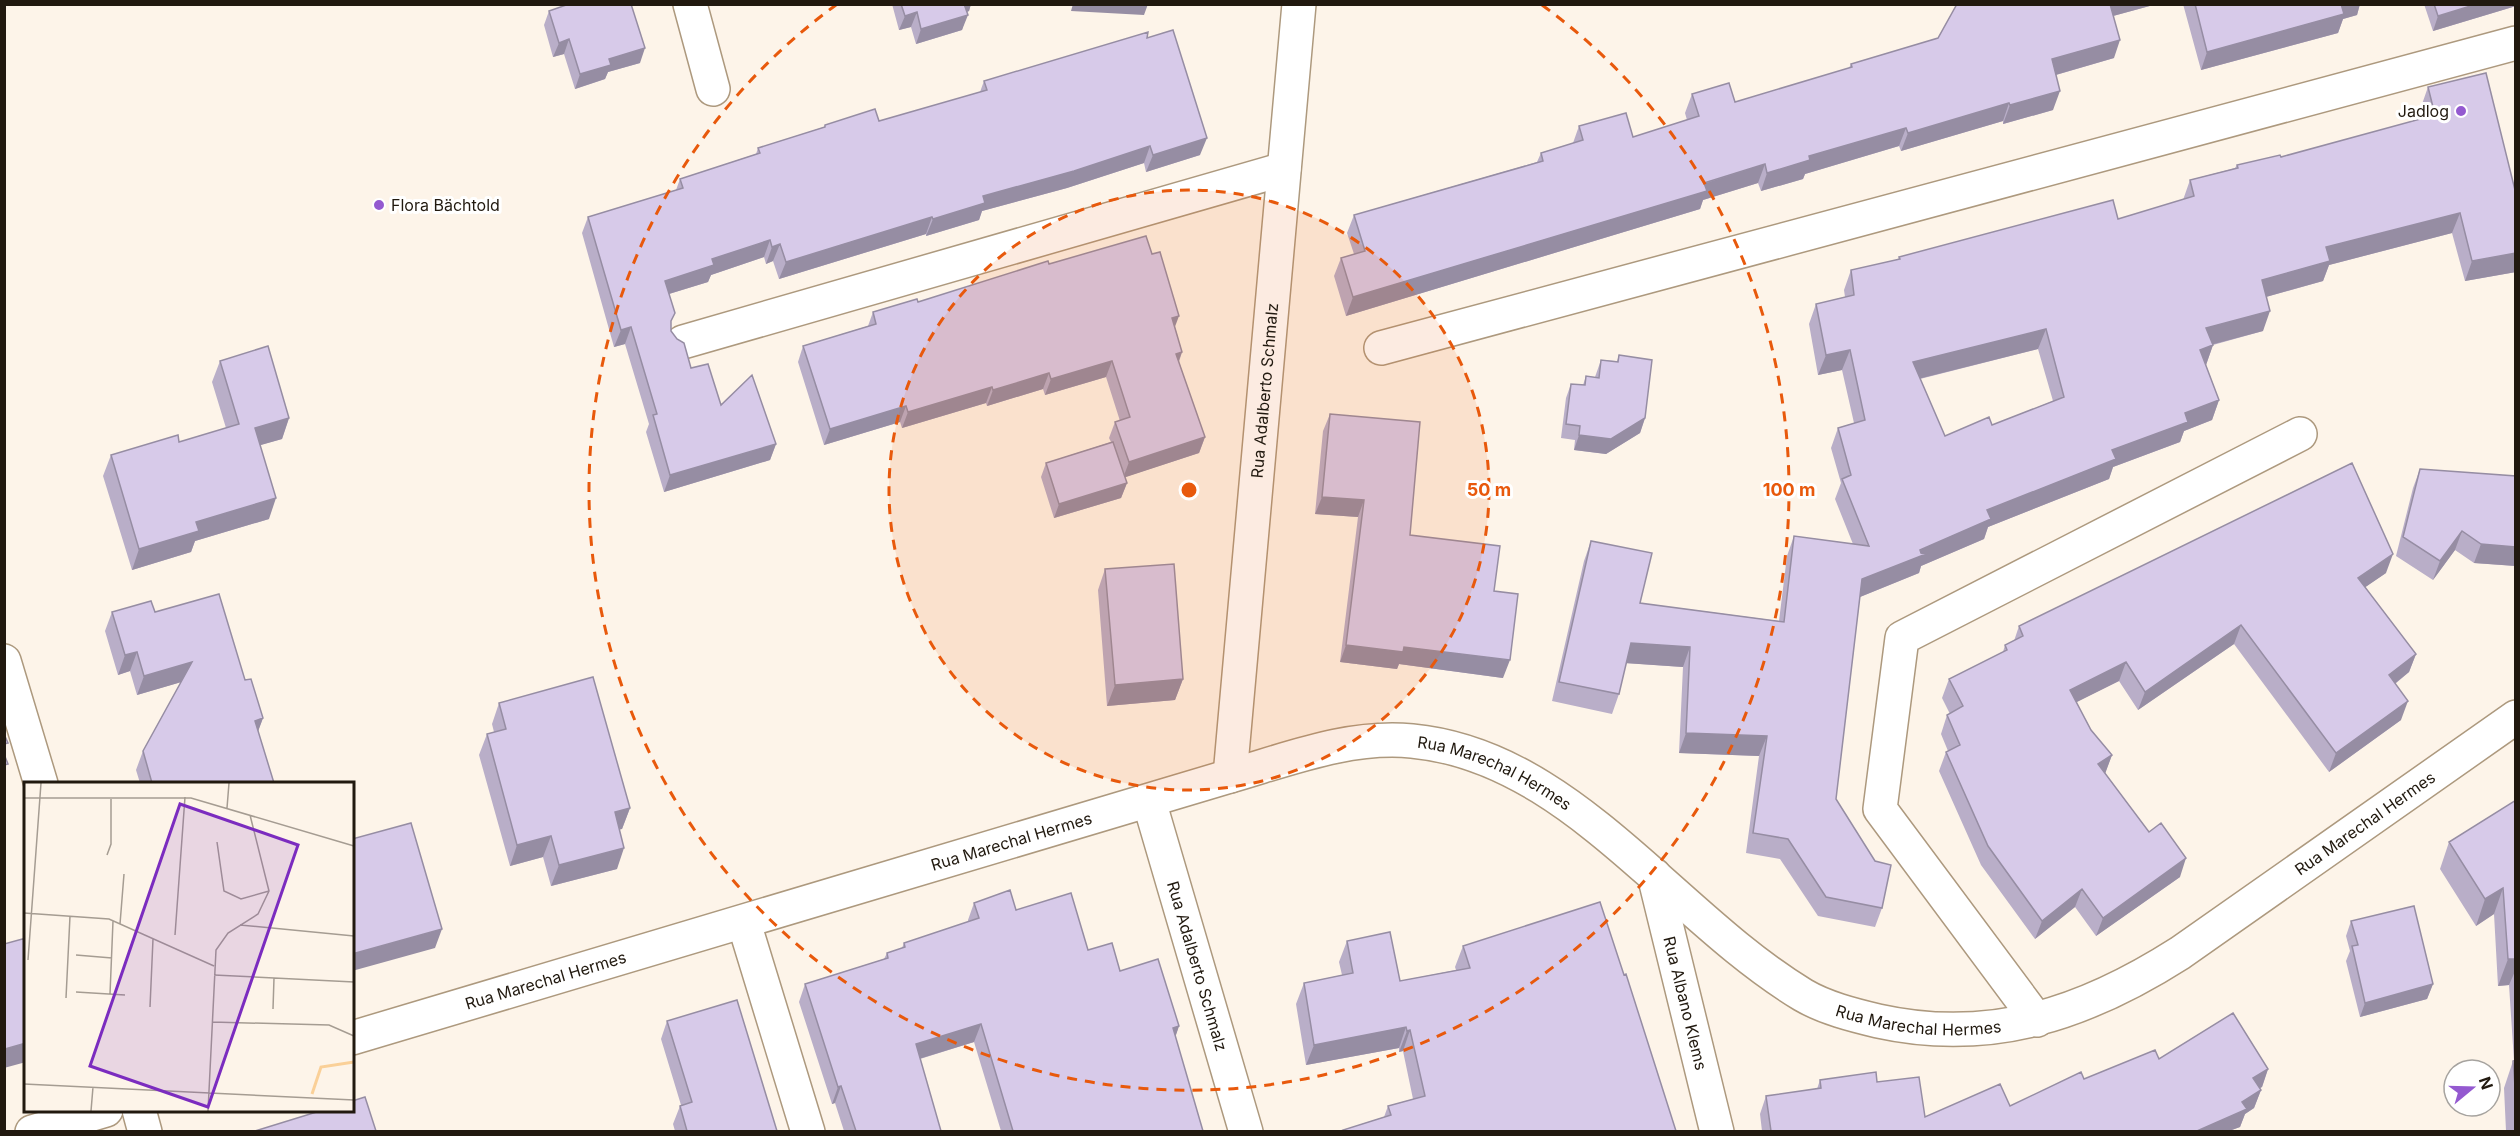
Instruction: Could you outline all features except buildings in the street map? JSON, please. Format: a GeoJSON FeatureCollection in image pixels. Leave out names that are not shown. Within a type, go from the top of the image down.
{"type":"FeatureCollection","features":[{"type":"Feature","properties":{"kind":"street"},"geometry":{"type":"LineString","coordinates":[[690,4],[713,89]]}},
{"type":"Feature","properties":{"kind":"street","name":"Rua Adalberto Schmalz"},"geometry":{"type":"LineString","coordinates":[[1230,776],[1299,4]]}},
{"type":"Feature","properties":{"kind":"street"},"geometry":{"type":"LineString","coordinates":[[1381,348],[2516,43]]}},
{"type":"Feature","properties":{"kind":"street"},"geometry":{"type":"LineString","coordinates":[[683,342],[1284,169]]}},
{"type":"Feature","properties":{"kind":"street"},"geometry":{"type":"LineString","coordinates":[[2037,1020],[1880,809],[1902,638],[2300,434]]}},
{"type":"Feature","properties":{"kind":"street"},"geometry":{"type":"LineString","coordinates":[[4,661],[41,782]]}},
{"type":"Feature","properties":{"kind":"street","name":"Rua Marechal Hermes"},"geometry":{"type":"LineString","coordinates":[[354,1037],[1230,776],[1326,748],[1369,741],[1412,741],[1454,750],[1508,768],[1552,793],[1597,825],[1746,956],[1806,996],[1853,1015],[1910,1028],[1960,1030],[2037,1020],[2081,1006],[2137,980],[2180,953],[2516,717]]}},
{"type":"Feature","properties":{"kind":"street","name":"Rua Adalberto Schmalz"},"geometry":{"type":"LineString","coordinates":[[1149,801],[1246,1131]]}},
{"type":"Feature","properties":{"kind":"street","name":"Rua Albano Klems"},"geometry":{"type":"LineString","coordinates":[[1654,876],[1717,1131]]}},
{"type":"Feature","properties":{"kind":"street"},"geometry":{"type":"LineString","coordinates":[[744,922],[808,1131]]}},
{"type":"Feature","properties":{"kind":"street"},"geometry":{"type":"LineString","coordinates":[[32,1131],[99,1112]]}},
{"type":"Feature","properties":{"kind":"street"},"geometry":{"type":"LineString","coordinates":[[140,1112],[145,1131]]}},
{"type":"Feature","properties":{"kind":"place","name":"Jadlog"},"geometry":{"type":"Point","coordinates":[2461,111]}},
{"type":"Feature","properties":{"kind":"place","name":"Flora Bächtold"},"geometry":{"type":"Point","coordinates":[379,205]}}]}
